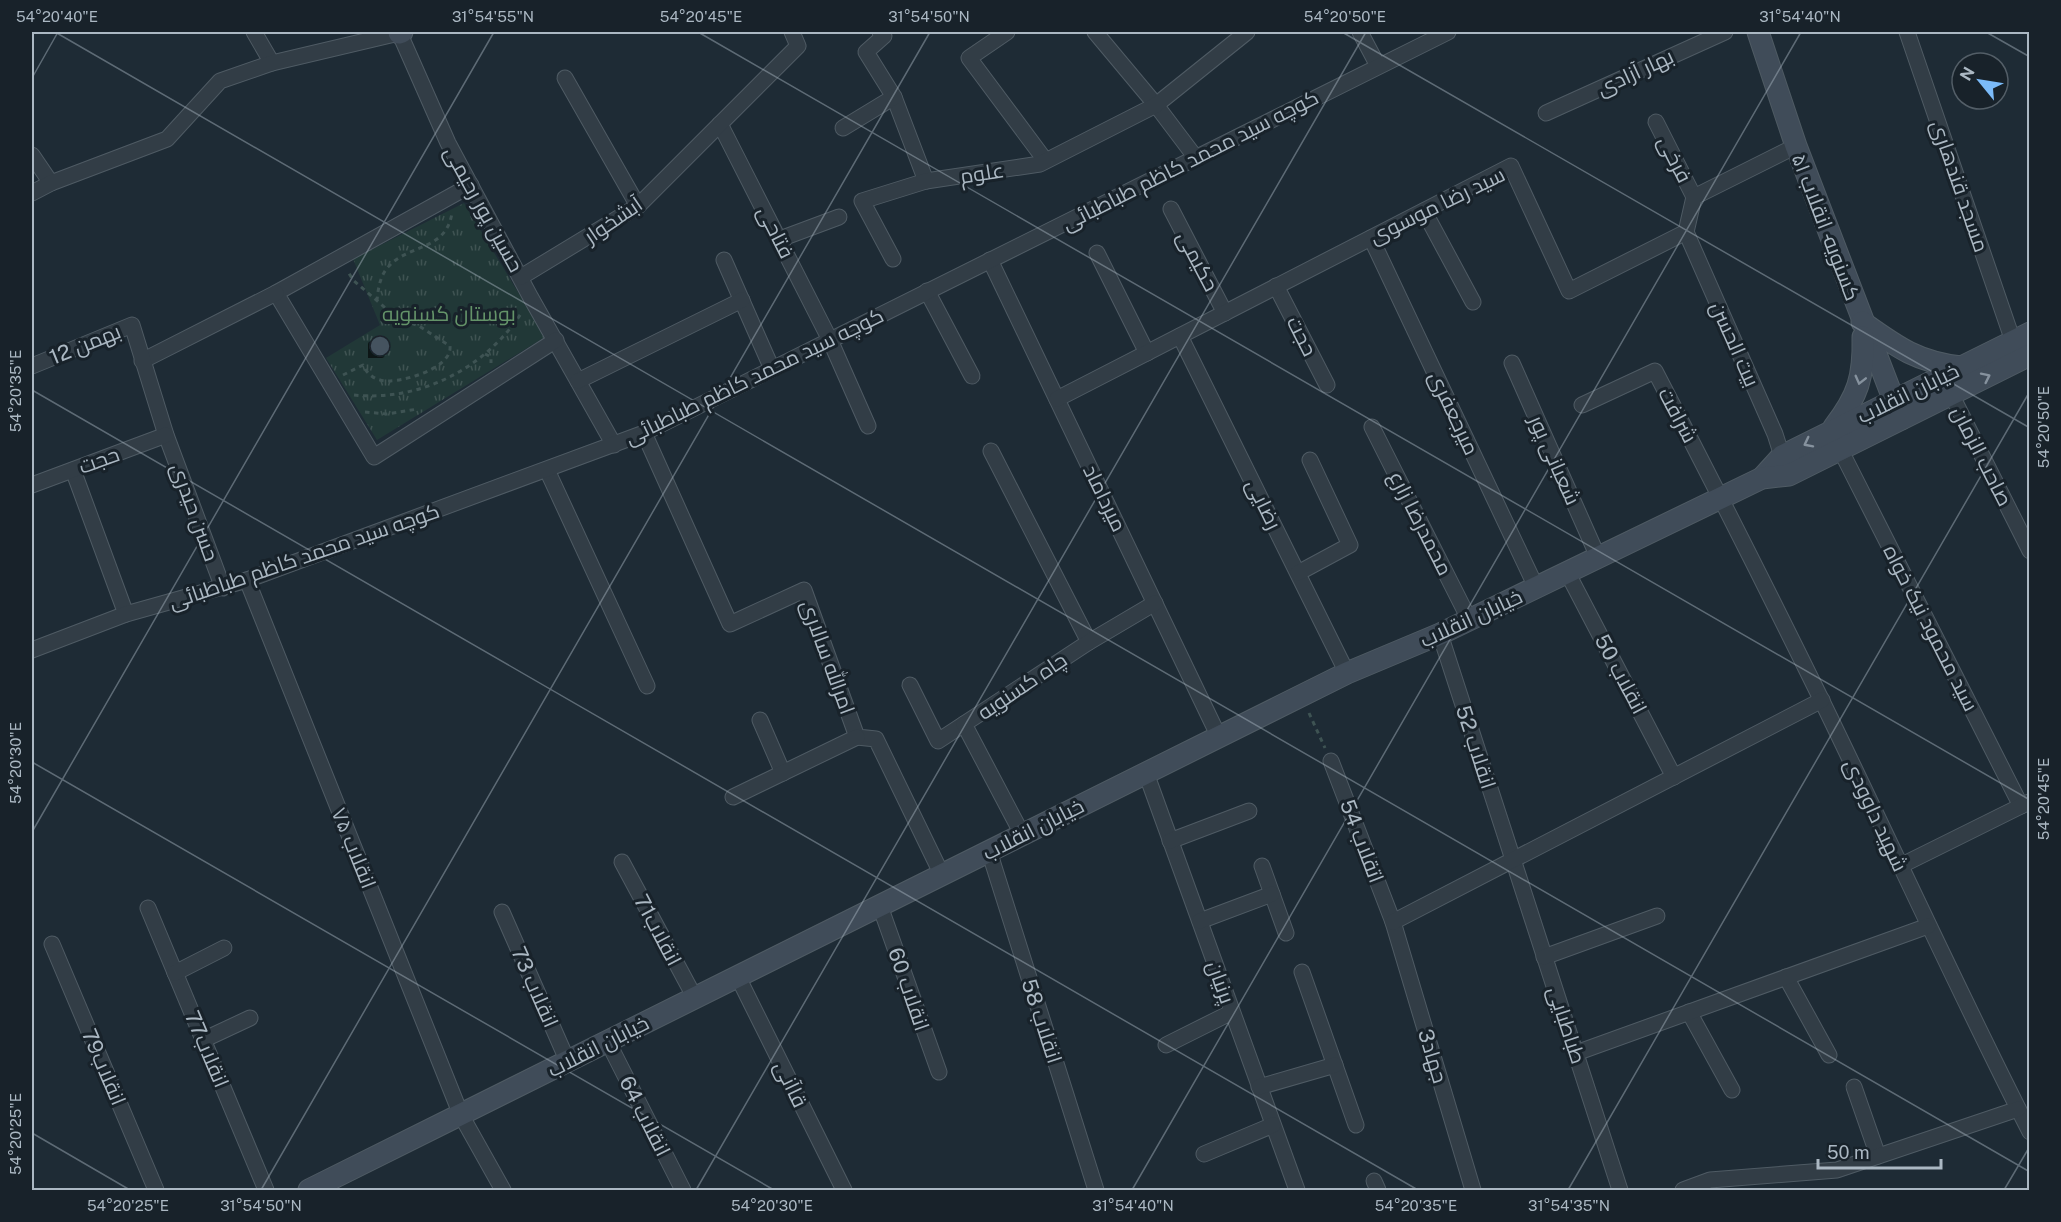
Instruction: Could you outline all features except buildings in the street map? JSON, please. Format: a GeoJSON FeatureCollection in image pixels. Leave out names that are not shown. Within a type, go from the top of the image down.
{"type":"FeatureCollection","features":[{"type":"Feature","properties":{"kind":"main road","name":"کسنویه- انقلاب ۵۱"},"geometry":{"type":"LineString","coordinates":[[1758,32],[1796,146],[1897,410]]}},
{"type":"Feature","properties":{"kind":"main road"},"geometry":{"type":"LineString","coordinates":[[1862,322],[1912,354],[1936,364],[1962,367]]}},
{"type":"Feature","properties":{"kind":"main road"},"geometry":{"type":"LineString","coordinates":[[1836,440],[1860,385],[1863,363],[1862,322]]}},
{"type":"Feature","properties":{"kind":"main road","name":"خیابان انقلاب"},"geometry":{"type":"LineString","coordinates":[[313,1190],[1347,673],[1440,634],[1722,498],[1762,478],[1782,456],[1836,440],[1897,410],[1962,367],[2021,337]]}},
{"type":"Feature","properties":{"kind":"main road","name":"خیابان انقلاب"},"geometry":{"type":"LineString","coordinates":[[1897,410],[1951,394],[2030,355]]}},
{"type":"Feature","properties":{"kind":"main road","name":"خیابان انقلاب"},"geometry":{"type":"LineString","coordinates":[[1762,478],[1789,476],[1836,440]]}},
{"type":"Feature","properties":{"kind":"street"},"geometry":{"type":"LineString","coordinates":[[254,32],[272,63]]}},
{"type":"Feature","properties":{"kind":"street"},"geometry":{"type":"LineString","coordinates":[[32,193],[51,183],[167,139],[220,81],[272,63],[400,32]]}},
{"type":"Feature","properties":{"kind":"street","name":"حسین پور رحیمی"},"geometry":{"type":"LineString","coordinates":[[400,32],[448,143],[531,298],[614,445]]}},
{"type":"Feature","properties":{"kind":"street","name":"آبشخوار"},"geometry":{"type":"LineString","coordinates":[[521,277],[638,207],[798,46],[792,32]]}},
{"type":"Feature","properties":{"kind":"street"},"geometry":{"type":"LineString","coordinates":[[880,32],[884,36],[866,52],[894,97],[926,182]]}},
{"type":"Feature","properties":{"kind":"street"},"geometry":{"type":"LineString","coordinates":[[1006,32],[969,58],[1045,160]]}},
{"type":"Feature","properties":{"kind":"street"},"geometry":{"type":"LineString","coordinates":[[1095,32],[1156,105],[1196,158]]}},
{"type":"Feature","properties":{"kind":"street","name":"علوم"},"geometry":{"type":"LineString","coordinates":[[893,259],[862,201],[926,182],[1040,164],[1156,105],[1247,32]]}},
{"type":"Feature","properties":{"kind":"street"},"geometry":{"type":"LineString","coordinates":[[1360,32],[1378,66]]}},
{"type":"Feature","properties":{"kind":"street","name":"کوچه سید محمد کاظم طباطبائی"},"geometry":{"type":"LineString","coordinates":[[32,650],[126,614],[247,580],[644,433],[1448,32]]}},
{"type":"Feature","properties":{"kind":"street","name":"بهار آزادی"},"geometry":{"type":"LineString","coordinates":[[1546,113],[1725,32]]}},
{"type":"Feature","properties":{"kind":"street","name":"مسجد قندهاری"},"geometry":{"type":"LineString","coordinates":[[1907,32],[2021,337]]}},
{"type":"Feature","properties":{"kind":"street"},"geometry":{"type":"LineString","coordinates":[[565,78],[638,207]]}},
{"type":"Feature","properties":{"kind":"street"},"geometry":{"type":"LineString","coordinates":[[843,128],[894,97]]}},
{"type":"Feature","properties":{"kind":"street","name":"فرخی"},"geometry":{"type":"LineString","coordinates":[[1656,122],[1694,197]]}},
{"type":"Feature","properties":{"kind":"street","name":"فتاحی"},"geometry":{"type":"LineString","coordinates":[[720,124],[830,340],[868,426]]}},
{"type":"Feature","properties":{"kind":"street"},"geometry":{"type":"LineString","coordinates":[[1686,232],[1694,197],[1796,146]]}},
{"type":"Feature","properties":{"kind":"street"},"geometry":{"type":"LineString","coordinates":[[32,155],[51,183]]}},
{"type":"Feature","properties":{"kind":"street","name":"سید رضا موسوی"},"geometry":{"type":"LineString","coordinates":[[1057,399],[1511,166],[1569,291],[1686,232]]}},
{"type":"Feature","properties":{"kind":"street"},"geometry":{"type":"LineString","coordinates":[[142,362],[276,293],[471,185]]}},
{"type":"Feature","properties":{"kind":"street","name":"حکیمی"},"geometry":{"type":"LineString","coordinates":[[1172,209],[1226,313]]}},
{"type":"Feature","properties":{"kind":"street"},"geometry":{"type":"LineString","coordinates":[[1424,211],[1473,302]]}},
{"type":"Feature","properties":{"kind":"street"},"geometry":{"type":"LineString","coordinates":[[780,239],[839,217]]}},
{"type":"Feature","properties":{"kind":"street","name":"بیت الحسن"},"geometry":{"type":"LineString","coordinates":[[1686,232],[1782,456]]}},
{"type":"Feature","properties":{"kind":"street","name":"میرجعفری"},"geometry":{"type":"LineString","coordinates":[[1371,238],[1536,587]]}},
{"type":"Feature","properties":{"kind":"street"},"geometry":{"type":"LineString","coordinates":[[1097,253],[1147,353]]}},
{"type":"Feature","properties":{"kind":"street"},"geometry":{"type":"LineString","coordinates":[[724,260],[772,369]]}},
{"type":"Feature","properties":{"kind":"street","name":"میرداماد"},"geometry":{"type":"LineString","coordinates":[[990,260],[1219,737]]}},
{"type":"Feature","properties":{"kind":"street","name":"حجت"},"geometry":{"type":"LineString","coordinates":[[1276,286],[1327,385]]}},
{"type":"Feature","properties":{"kind":"street"},"geometry":{"type":"LineString","coordinates":[[927,291],[972,376]]}},
{"type":"Feature","properties":{"kind":"street"},"geometry":{"type":"LineString","coordinates":[[276,293],[374,457],[556,340]]}},
{"type":"Feature","properties":{"kind":"street"},"geometry":{"type":"LineString","coordinates":[[578,381],[742,300]]}},
{"type":"Feature","properties":{"kind":"street","name":"12 بهمن"},"geometry":{"type":"LineString","coordinates":[[32,366],[132,325],[166,435]]}},
{"type":"Feature","properties":{"kind":"street","name":"رضایی"},"geometry":{"type":"LineString","coordinates":[[1180,336],[1347,673]]}},
{"type":"Feature","properties":{"kind":"street","name":"شعبانی پور"},"geometry":{"type":"LineString","coordinates":[[1512,363],[1598,557]]}},
{"type":"Feature","properties":{"kind":"street","name":"شرافت"},"geometry":{"type":"LineString","coordinates":[[1582,405],[1656,371],[1722,498]]}},
{"type":"Feature","properties":{"kind":"street","name":"صاحب الزمان"},"geometry":{"type":"LineString","coordinates":[[1951,394],[2030,551]]}},
{"type":"Feature","properties":{"kind":"street","name":"محمدرضا زارع"},"geometry":{"type":"LineString","coordinates":[[1372,427],[1469,620]]}},
{"type":"Feature","properties":{"kind":"street","name":"امرالله سالاری"},"geometry":{"type":"LineString","coordinates":[[644,433],[730,624],[804,590],[857,737],[876,739],[942,874]]}},
{"type":"Feature","properties":{"kind":"street","name":"حجت"},"geometry":{"type":"LineString","coordinates":[[32,485],[166,435]]}},
{"type":"Feature","properties":{"kind":"street","name":"حسن حیدری"},"geometry":{"type":"LineString","coordinates":[[166,435],[223,588]]}},
{"type":"Feature","properties":{"kind":"street","name":"سید محمود نیک خواه"},"geometry":{"type":"LineString","coordinates":[[1836,440],[2025,803]]}},
{"type":"Feature","properties":{"kind":"street"},"geometry":{"type":"LineString","coordinates":[[991,451],[1089,642]]}},
{"type":"Feature","properties":{"kind":"street"},"geometry":{"type":"LineString","coordinates":[[1298,573],[1350,545],[1310,460]]}},
{"type":"Feature","properties":{"kind":"street"},"geometry":{"type":"LineString","coordinates":[[73,470],[126,614]]}},
{"type":"Feature","properties":{"kind":"street"},"geometry":{"type":"LineString","coordinates":[[547,470],[647,686]]}},
{"type":"Feature","properties":{"kind":"street","name":"شهید داوودی"},"geometry":{"type":"LineString","coordinates":[[1722,498],[2030,1132]]}},
{"type":"Feature","properties":{"kind":"street","name":"انقلاب 50"},"geometry":{"type":"LineString","coordinates":[[1567,572],[1674,777]]}},
{"type":"Feature","properties":{"kind":"street","name":"انقلاب ۷۵"},"geometry":{"type":"LineString","coordinates":[[247,580],[461,1115],[503,1191]]}},
{"type":"Feature","properties":{"kind":"street","name":"چاه کسنویه"},"geometry":{"type":"LineString","coordinates":[[1022,834],[964,724],[1089,642],[1155,603]]}},
{"type":"Feature","properties":{"kind":"street","name":"انقلاب 52"},"geometry":{"type":"LineString","coordinates":[[1440,634],[1513,860]]}},
{"type":"Feature","properties":{"kind":"street"},"geometry":{"type":"LineString","coordinates":[[910,685],[938,741],[964,724]]}},
{"type":"Feature","properties":{"kind":"street"},"geometry":{"type":"LineString","coordinates":[[1393,922],[1822,700]]}},
{"type":"Feature","properties":{"kind":"street"},"geometry":{"type":"LineString","coordinates":[[760,720],[783,773]]}},
{"type":"Feature","properties":{"kind":"street"},"geometry":{"type":"LineString","coordinates":[[733,797],[857,737]]}},
{"type":"Feature","properties":{"kind":"street","name":"اتقلاب 54"},"geometry":{"type":"LineString","coordinates":[[1331,761],[1393,922]]}},
{"type":"Feature","properties":{"kind":"street","name":"پرنیان"},"geometry":{"type":"LineString","coordinates":[[1146,773],[1297,1191]]}},
{"type":"Feature","properties":{"kind":"street"},"geometry":{"type":"LineString","coordinates":[[1900,866],[2025,803]]}},
{"type":"Feature","properties":{"kind":"street"},"geometry":{"type":"LineString","coordinates":[[1170,841],[1249,811]]}},
{"type":"Feature","properties":{"kind":"street","name":"انقلاب 58"},"geometry":{"type":"LineString","coordinates":[[988,851],[1096,1191]]}},
{"type":"Feature","properties":{"kind":"street","name":"طباطبایی"},"geometry":{"type":"LineString","coordinates":[[1513,860],[1620,1191]]}},
{"type":"Feature","properties":{"kind":"street","name":"انقلاب71"},"geometry":{"type":"LineString","coordinates":[[622,862],[695,998]]}},
{"type":"Feature","properties":{"kind":"street"},"geometry":{"type":"LineString","coordinates":[[1262,866],[1286,933]]}},
{"type":"Feature","properties":{"kind":"street"},"geometry":{"type":"LineString","coordinates":[[1200,921],[1272,894]]}},
{"type":"Feature","properties":{"kind":"street","name":"انقلاب 60"},"geometry":{"type":"LineString","coordinates":[[880,906],[939,1072]]}},
{"type":"Feature","properties":{"kind":"street","name":"انقلاب77"},"geometry":{"type":"LineString","coordinates":[[148,908],[266,1191]]}},
{"type":"Feature","properties":{"kind":"street","name":"انقلاب 73"},"geometry":{"type":"LineString","coordinates":[[502,912],[568,1062]]}},
{"type":"Feature","properties":{"kind":"street"},"geometry":{"type":"LineString","coordinates":[[1545,957],[1656,916]]}},
{"type":"Feature","properties":{"kind":"street","name":"جهاد3"},"geometry":{"type":"LineString","coordinates":[[1393,922],[1473,1191]]}},
{"type":"Feature","properties":{"kind":"street"},"geometry":{"type":"LineString","coordinates":[[1576,1053],[1928,926]]}},
{"type":"Feature","properties":{"kind":"street","name":"انقلاب79"},"geometry":{"type":"LineString","coordinates":[[52,944],[156,1191]]}},
{"type":"Feature","properties":{"kind":"street"},"geometry":{"type":"LineString","coordinates":[[175,973],[224,948]]}},
{"type":"Feature","properties":{"kind":"street"},"geometry":{"type":"LineString","coordinates":[[1302,972],[1356,1125]]}},
{"type":"Feature","properties":{"kind":"street","name":"قاآنی"},"geometry":{"type":"LineString","coordinates":[[738,977],[844,1191]]}},
{"type":"Feature","properties":{"kind":"street"},"geometry":{"type":"LineString","coordinates":[[1786,977],[1829,1055]]}},
{"type":"Feature","properties":{"kind":"street"},"geometry":{"type":"LineString","coordinates":[[1166,1045],[1232,1012]]}},
{"type":"Feature","properties":{"kind":"street"},"geometry":{"type":"LineString","coordinates":[[1689,1012],[1732,1090]]}},
{"type":"Feature","properties":{"kind":"street"},"geometry":{"type":"LineString","coordinates":[[203,1040],[250,1018]]}},
{"type":"Feature","properties":{"kind":"street","name":"انقلاب 64"},"geometry":{"type":"LineString","coordinates":[[608,1042],[683,1191]]}},
{"type":"Feature","properties":{"kind":"street"},"geometry":{"type":"LineString","coordinates":[[1259,1087],[1335,1065]]}},
{"type":"Feature","properties":{"kind":"street"},"geometry":{"type":"LineString","coordinates":[[1854,1087],[1878,1156]]}},
{"type":"Feature","properties":{"kind":"street"},"geometry":{"type":"LineString","coordinates":[[1683,1191],[1710,1180],[1759,1184],[1837,1170],[2018,1109]]}},
{"type":"Feature","properties":{"kind":"street"},"geometry":{"type":"LineString","coordinates":[[1204,1154],[1273,1125]]}},
{"type":"Feature","properties":{"kind":"path"},"geometry":{"type":"LineString","coordinates":[[377,301],[379,287],[388,266],[399,258],[435,242],[444,231],[451,219],[454,194]]}},
{"type":"Feature","properties":{"kind":"path"},"geometry":{"type":"LineString","coordinates":[[333,388],[363,365],[366,371],[380,381],[392,381],[429,371],[446,360],[450,351],[450,346],[419,326],[397,318],[353,280],[339,258]]}},
{"type":"Feature","properties":{"kind":"path"},"geometry":{"type":"LineString","coordinates":[[333,388],[363,396],[402,393],[434,384],[464,370],[500,340],[513,326],[531,298]]}},
{"type":"Feature","properties":{"kind":"path"},"geometry":{"type":"LineString","coordinates":[[359,402],[363,396]]}},
{"type":"Feature","properties":{"kind":"path"},"geometry":{"type":"LineString","coordinates":[[360,408],[365,412],[387,414],[417,410],[424,406]]}},
{"type":"Feature","properties":{"kind":"path"},"geometry":{"type":"LineString","coordinates":[[1301,696],[1331,761]]}},
{"type":"Feature","properties":{"kind":"green space","name":"بوستان کسنویه"},"geometry":{"type":"Polygon","coordinates":[[[464,203],[545,337],[377,440],[326,358],[380,325],[353,259],[464,203]]]}}]}
